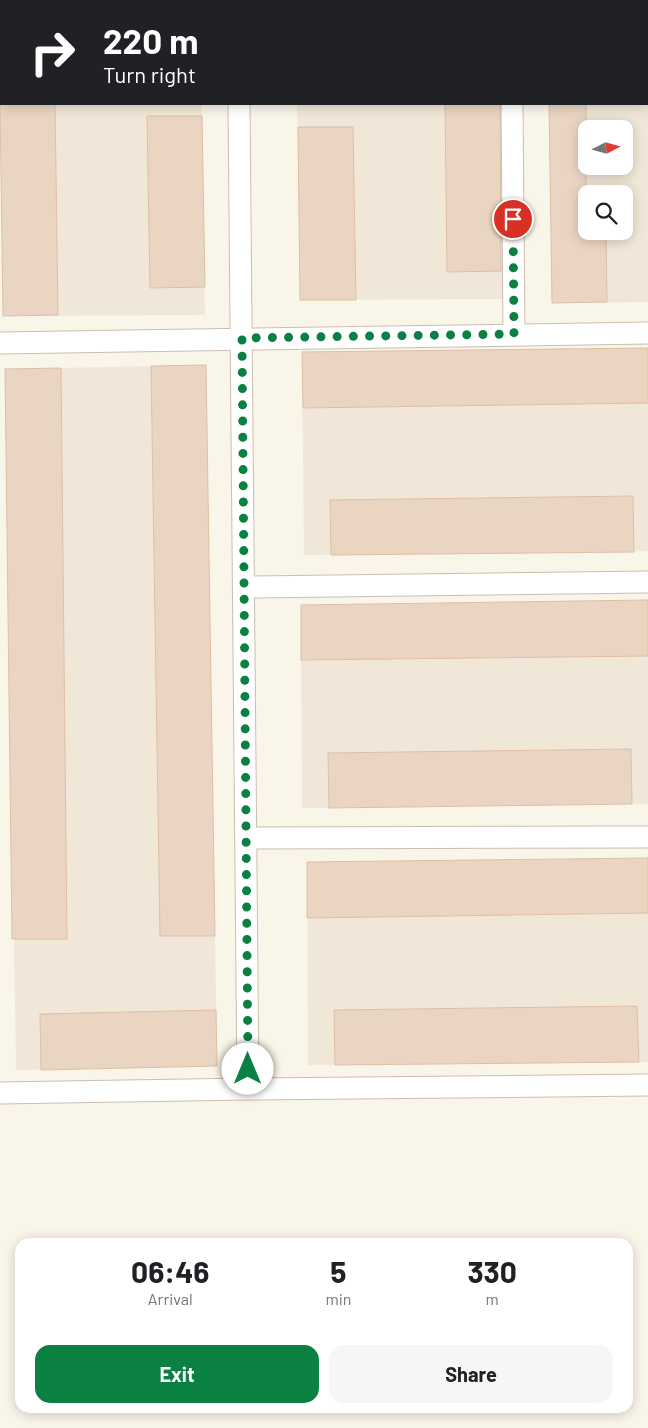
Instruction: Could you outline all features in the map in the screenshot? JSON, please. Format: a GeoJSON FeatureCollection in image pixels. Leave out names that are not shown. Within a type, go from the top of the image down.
{"type":"FeatureCollection","features":[{"type":"Feature","properties":{"kind":"street"},"geometry":{"type":"LineString","coordinates":[[239,105],[248,1089]]}},
{"type":"Feature","properties":{"kind":"street"},"geometry":{"type":"LineString","coordinates":[[512,105],[514,334]]}},
{"type":"Feature","properties":{"kind":"street"},"geometry":{"type":"LineString","coordinates":[[0,343],[648,333]]}},
{"type":"Feature","properties":{"kind":"street"},"geometry":{"type":"LineString","coordinates":[[244,587],[648,582]]}},
{"type":"Feature","properties":{"kind":"street"},"geometry":{"type":"LineString","coordinates":[[246,838],[648,837]]}},
{"type":"Feature","properties":{"kind":"street"},"geometry":{"type":"LineString","coordinates":[[0,1093],[648,1085]]}},
{"type":"Feature","properties":{"kind":"shaded area"},"geometry":{"type":"Polygon","coordinates":[[[1,105],[202,105],[205,315],[3,316],[1,105]]]}},
{"type":"Feature","properties":{"kind":"shaded area"},"geometry":{"type":"Polygon","coordinates":[[[297,105],[500,105],[503,299],[300,300],[297,105]]]}},
{"type":"Feature","properties":{"kind":"shaded area"},"geometry":{"type":"Polygon","coordinates":[[[549,105],[648,105],[648,302],[552,303],[549,105]]]}},
{"type":"Feature","properties":{"kind":"shaded area"},"geometry":{"type":"Polygon","coordinates":[[[648,348],[648,551],[304,555],[302,352],[648,348]]]}},
{"type":"Feature","properties":{"kind":"shaded area"},"geometry":{"type":"Polygon","coordinates":[[[206,365],[217,1066],[16,1070],[5,369],[206,365]]]}},
{"type":"Feature","properties":{"kind":"shaded area"},"geometry":{"type":"Polygon","coordinates":[[[648,600],[648,804],[302,808],[301,605],[648,600]]]}},
{"type":"Feature","properties":{"kind":"shaded area"},"geometry":{"type":"Polygon","coordinates":[[[648,858],[648,1062],[308,1065],[307,862],[648,858]]]}},
{"type":"Feature","properties":{"kind":"building"},"geometry":{"type":"Polygon","coordinates":[[[0,105],[55,105],[58,315],[3,316],[0,105]]]}},
{"type":"Feature","properties":{"kind":"building"},"geometry":{"type":"Polygon","coordinates":[[[445,105],[500,105],[501,271],[447,272],[445,105]]]}},
{"type":"Feature","properties":{"kind":"building"},"geometry":{"type":"Polygon","coordinates":[[[549,105],[586,105],[586,120],[578,120],[578,175],[586,175],[586,185],[578,185],[578,240],[606,240],[607,302],[552,303],[549,105]]]}},
{"type":"Feature","properties":{"kind":"building"},"geometry":{"type":"Polygon","coordinates":[[[147,116],[202,116],[205,287],[150,288],[147,116]]]}},
{"type":"Feature","properties":{"kind":"building"},"geometry":{"type":"Polygon","coordinates":[[[298,127],[353,127],[356,300],[300,300],[298,127]]]}},
{"type":"Feature","properties":{"kind":"building"},"geometry":{"type":"Polygon","coordinates":[[[648,348],[648,403],[303,408],[302,352],[648,348]]]}},
{"type":"Feature","properties":{"kind":"building"},"geometry":{"type":"Polygon","coordinates":[[[206,365],[215,936],[160,936],[151,366],[206,365]]]}},
{"type":"Feature","properties":{"kind":"building"},"geometry":{"type":"Polygon","coordinates":[[[61,368],[67,939],[12,939],[5,369],[61,368]]]}},
{"type":"Feature","properties":{"kind":"building"},"geometry":{"type":"Polygon","coordinates":[[[633,496],[634,552],[331,555],[330,500],[633,496]]]}},
{"type":"Feature","properties":{"kind":"building"},"geometry":{"type":"Polygon","coordinates":[[[648,600],[648,656],[301,660],[301,605],[648,600]]]}},
{"type":"Feature","properties":{"kind":"building"},"geometry":{"type":"Polygon","coordinates":[[[631,749],[632,804],[329,808],[328,753],[631,749]]]}},
{"type":"Feature","properties":{"kind":"building"},"geometry":{"type":"Polygon","coordinates":[[[648,858],[648,913],[307,918],[307,862],[648,858]]]}},
{"type":"Feature","properties":{"kind":"building"},"geometry":{"type":"Polygon","coordinates":[[[637,1006],[639,1062],[335,1065],[334,1010],[637,1006]]]}},
{"type":"Feature","properties":{"kind":"building"},"geometry":{"type":"Polygon","coordinates":[[[216,1010],[217,1066],[41,1070],[40,1014],[216,1010]]]}},
{"type":"Feature","properties":{"kind":"route"},"geometry":{"type":"LineString","coordinates":[[248,1069],[242,338],[514,334],[513,219]]}}]}
